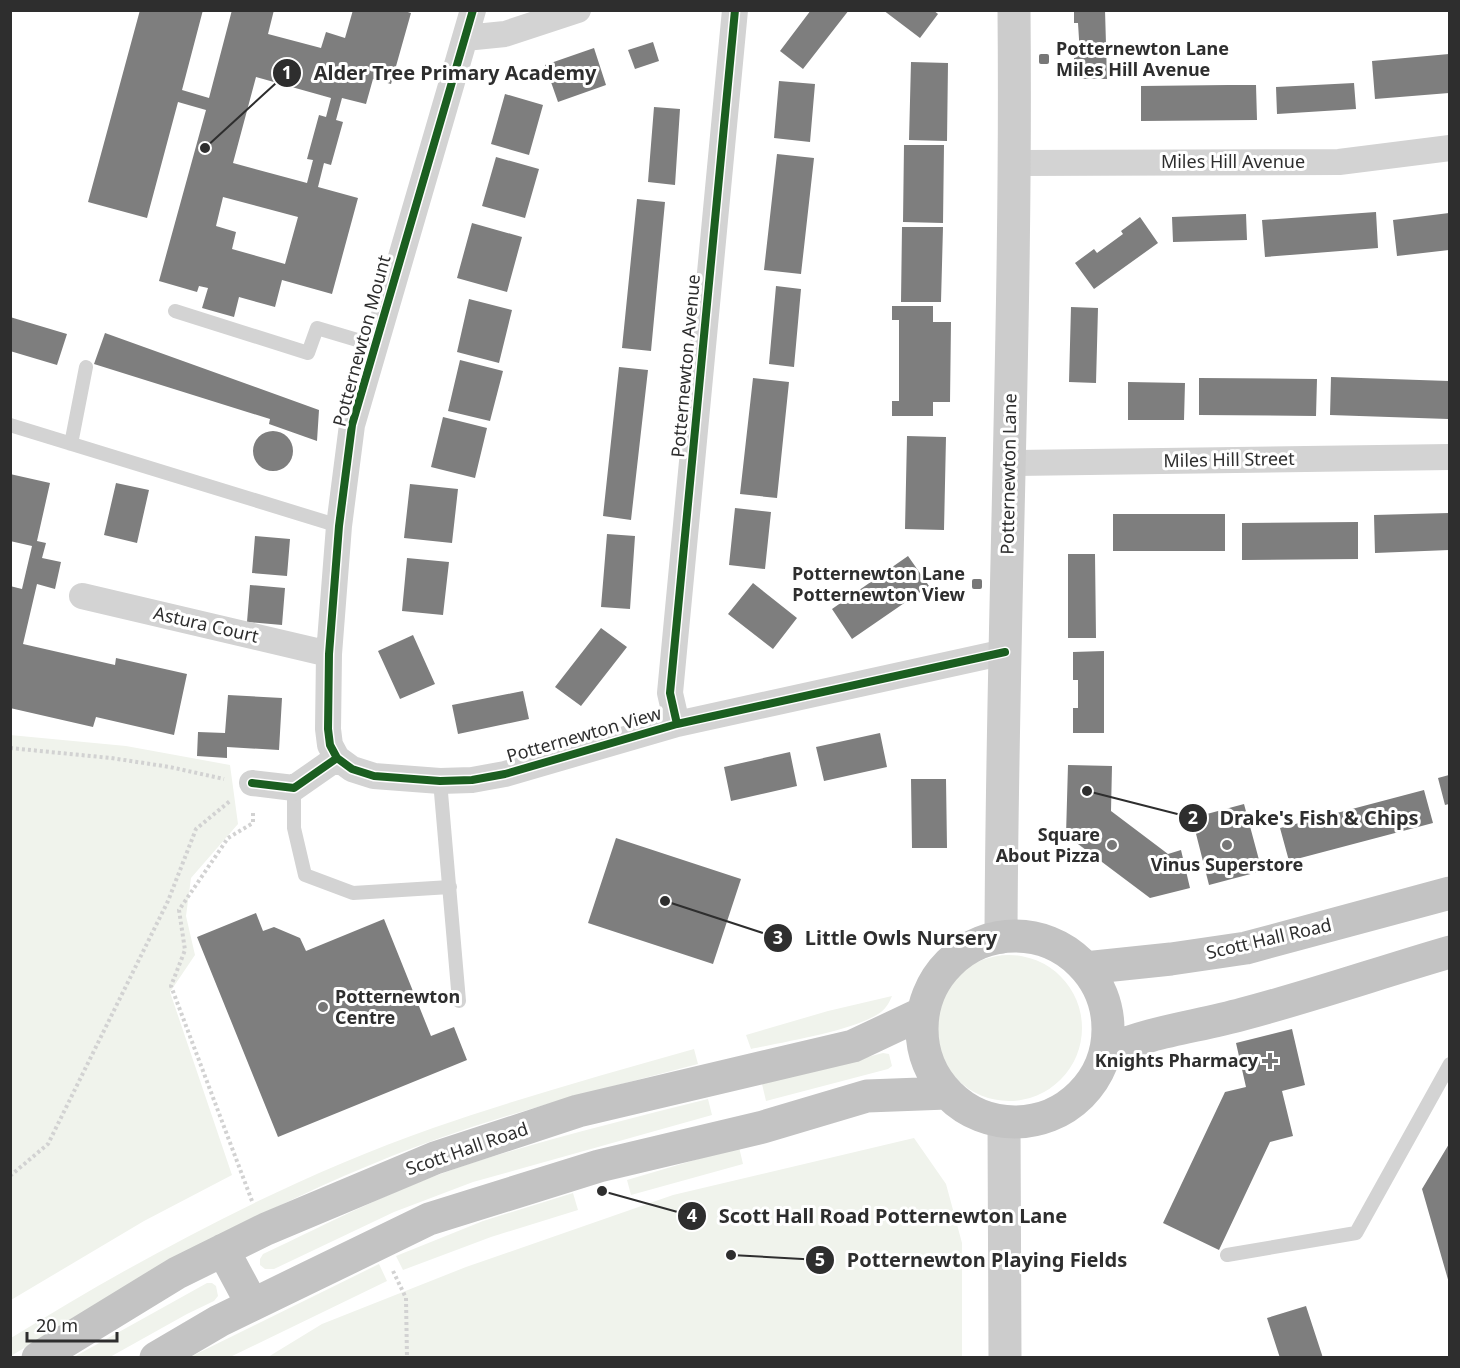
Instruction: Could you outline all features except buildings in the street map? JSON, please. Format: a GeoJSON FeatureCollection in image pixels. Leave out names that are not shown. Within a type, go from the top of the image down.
{"type":"FeatureCollection","features":[{"type":"Feature","properties":{"kind":"highway","name":"Scott Hall Road"},"geometry":{"type":"LineString","coordinates":[[1085,968],[1246,948],[1449,892]]}},
{"type":"Feature","properties":{"kind":"highway"},"geometry":{"type":"LineString","coordinates":[[1024,936],[1051,943],[1071,954],[1085,968],[1098,987],[1107,1010],[1106,1051],[1088,1087],[1071,1105],[1051,1116],[1026,1122],[1004,1122],[975,1114],[947,1093],[933,1074],[925,1053],[922,1031],[924,1003],[930,988],[957,956],[978,944],[1001,937],[1024,936]]}},
{"type":"Feature","properties":{"kind":"highway"},"geometry":{"type":"LineString","coordinates":[[1106,1051],[1129,1041],[1243,1014],[1449,952]]}},
{"type":"Feature","properties":{"kind":"highway","name":"Scott Hall Road"},"geometry":{"type":"LineString","coordinates":[[38,1358],[177,1273],[266,1229],[435,1158],[578,1111],[853,1046],[924,1013]]}},
{"type":"Feature","properties":{"kind":"highway"},"geometry":{"type":"LineString","coordinates":[[156,1358],[252,1304],[429,1219],[599,1166],[763,1127],[867,1096],[947,1093]]}},
{"type":"Feature","properties":{"kind":"highway"},"geometry":{"type":"LineString","coordinates":[[223,1250],[252,1304]]}},
{"type":"Feature","properties":{"kind":"main road","name":"Potternewton Lane"},"geometry":{"type":"LineString","coordinates":[[1001,937],[1001,797],[1015,163],[1014,10]]}},
{"type":"Feature","properties":{"kind":"main road"},"geometry":{"type":"LineString","coordinates":[[1004,1122],[1005,1358]]}},
{"type":"Feature","properties":{"kind":"street","name":"Potternewton Mount"},"geometry":{"type":"LineString","coordinates":[[337,758],[330,745],[328,729],[329,654],[339,526],[352,425],[473,10]]}},
{"type":"Feature","properties":{"kind":"street"},"geometry":{"type":"LineString","coordinates":[[465,38],[505,34],[578,10]]}},
{"type":"Feature","properties":{"kind":"street","name":"Potternewton Avenue"},"geometry":{"type":"LineString","coordinates":[[677,724],[670,693],[735,10]]}},
{"type":"Feature","properties":{"kind":"street","name":"Miles Hill Avenue"},"geometry":{"type":"LineString","coordinates":[[1015,163],[1339,162],[1449,148]]}},
{"type":"Feature","properties":{"kind":"street","name":"Miles Hill Street"},"geometry":{"type":"LineString","coordinates":[[1009,463],[1449,457]]}},
{"type":"Feature","properties":{"kind":"street","name":"Astura Court"},"geometry":{"type":"LineString","coordinates":[[82,596],[329,654]]}},
{"type":"Feature","properties":{"kind":"street","name":"Potternewton View"},"geometry":{"type":"LineString","coordinates":[[337,758],[352,769],[374,776],[440,781],[472,780],[504,774],[677,724],[1005,652]]}},
{"type":"Feature","properties":{"kind":"street"},"geometry":{"type":"LineString","coordinates":[[252,783],[294,788],[337,758]]}},
{"type":"Feature","properties":{"kind":"lane"},"geometry":{"type":"LineString","coordinates":[[175,311],[308,353],[317,327],[374,345]]}},
{"type":"Feature","properties":{"kind":"lane"},"geometry":{"type":"LineString","coordinates":[[71,444],[86,367]]}},
{"type":"Feature","properties":{"kind":"lane"},"geometry":{"type":"LineString","coordinates":[[10,425],[339,526]]}},
{"type":"Feature","properties":{"kind":"lane"},"geometry":{"type":"LineString","coordinates":[[440,781],[459,1001]]}},
{"type":"Feature","properties":{"kind":"lane"},"geometry":{"type":"LineString","coordinates":[[294,788],[294,828],[305,875],[353,893],[450,887]]}},
{"type":"Feature","properties":{"kind":"lane"},"geometry":{"type":"LineString","coordinates":[[1227,1255],[1356,1233],[1449,1064]]}},
{"type":"Feature","properties":{"kind":"path"},"geometry":{"type":"LineString","coordinates":[[10,748],[111,758],[252,783]]}},
{"type":"Feature","properties":{"kind":"path"},"geometry":{"type":"LineString","coordinates":[[10,1176],[48,1144],[168,901],[196,829],[252,783]]}},
{"type":"Feature","properties":{"kind":"path"},"geometry":{"type":"LineString","coordinates":[[252,783],[253,823],[228,838],[179,910],[185,950],[171,986],[249,1194],[266,1229]]}},
{"type":"Feature","properties":{"kind":"path"},"geometry":{"type":"LineString","coordinates":[[379,1243],[406,1298],[407,1358]]}},
{"type":"Feature","properties":{"kind":"shaded area"},"geometry":{"type":"Polygon","coordinates":[[[10,735],[126,746],[230,765],[238,824],[191,878],[186,916],[195,955],[170,992],[232,1175],[144,1221],[11,1300],[10,735]]]}},
{"type":"Feature","properties":{"kind":"shaded area"},"geometry":{"type":"Polygon","coordinates":[[[1009,955],[1037,961],[1060,977],[1076,1000],[1082,1028],[1076,1056],[1060,1079],[1037,1095],[1009,1101],[981,1095],[958,1079],[942,1056],[936,1028],[942,1000],[958,977],[981,961],[1009,955]]]}},
{"type":"Feature","properties":{"kind":"shaded area"},"geometry":{"type":"Polygon","coordinates":[[[892,996],[888,1005],[881,1012],[838,1030],[751,1049],[746,1035],[828,1011],[892,996]]]}},
{"type":"Feature","properties":{"kind":"shaded area"},"geometry":{"type":"Polygon","coordinates":[[[694,1049],[698,1064],[568,1098],[472,1127],[384,1159],[328,1183],[167,1264],[11,1356],[11,1338],[61,1308],[164,1249],[323,1171],[465,1117],[694,1049]]]}},
{"type":"Feature","properties":{"kind":"shaded area"},"geometry":{"type":"Polygon","coordinates":[[[883,1053],[889,1054],[892,1066],[888,1069],[766,1101],[762,1084],[883,1053]]]}},
{"type":"Feature","properties":{"kind":"shaded area"},"geometry":{"type":"Polygon","coordinates":[[[708,1099],[712,1115],[473,1182],[394,1212],[274,1269],[265,1269],[260,1265],[263,1254],[416,1183],[498,1155],[708,1099]]]}},
{"type":"Feature","properties":{"kind":"shaded area"},"geometry":{"type":"Polygon","coordinates":[[[914,1138],[946,1184],[962,1243],[962,1357],[268,1357],[322,1324],[466,1267],[673,1195],[914,1138]]]}},
{"type":"Feature","properties":{"kind":"shaded area"},"geometry":{"type":"Polygon","coordinates":[[[739,1147],[743,1164],[631,1195],[627,1180],[739,1147]]]}},
{"type":"Feature","properties":{"kind":"shaded area"},"geometry":{"type":"Polygon","coordinates":[[[573,1193],[578,1210],[491,1237],[403,1270],[396,1256],[483,1221],[573,1193]]]}},
{"type":"Feature","properties":{"kind":"shaded area"},"geometry":{"type":"Polygon","coordinates":[[[379,1264],[387,1281],[230,1357],[188,1358],[379,1264]]]}},
{"type":"Feature","properties":{"kind":"shaded area"},"geometry":{"type":"Polygon","coordinates":[[[207,1283],[216,1286],[218,1296],[214,1301],[110,1357],[74,1357],[207,1283]]]}},
{"type":"Feature","properties":{"kind":"cycle path"},"geometry":{"type":"LineString","coordinates":[[337,758],[330,745],[328,729],[329,654],[339,526],[352,425],[473,10]]}},
{"type":"Feature","properties":{"kind":"cycle path"},"geometry":{"type":"LineString","coordinates":[[677,724],[670,693],[735,10]]}},
{"type":"Feature","properties":{"kind":"cycle path"},"geometry":{"type":"LineString","coordinates":[[252,783],[294,788],[337,758],[352,769],[374,776],[440,781],[472,780],[505,774],[677,724],[1005,652]]}},
{"type":"Feature","properties":{"kind":"place","name":"Potternewton Lane Miles Hill Avenue"},"geometry":{"type":"Point","coordinates":[1044,59]}},
{"type":"Feature","properties":{"kind":"place","name":"Alder Tree Primary Academy"},"geometry":{"type":"Point","coordinates":[205,148]}},
{"type":"Feature","properties":{"kind":"place","name":"Potternewton Lane Potternewton View"},"geometry":{"type":"Point","coordinates":[977,584]}},
{"type":"Feature","properties":{"kind":"place","name":"Drake's Fish & Chips"},"geometry":{"type":"Point","coordinates":[1087,791]}},
{"type":"Feature","properties":{"kind":"place","name":"Square About Pizza"},"geometry":{"type":"Point","coordinates":[1112,845]}},
{"type":"Feature","properties":{"kind":"place","name":"Vinus Superstore"},"geometry":{"type":"Point","coordinates":[1227,845]}},
{"type":"Feature","properties":{"kind":"place","name":"Little Owls Nursery"},"geometry":{"type":"Point","coordinates":[665,901]}},
{"type":"Feature","properties":{"kind":"place","name":"Potternewton Centre"},"geometry":{"type":"Point","coordinates":[323,1007]}},
{"type":"Feature","properties":{"kind":"place","name":"Knights Pharmacy"},"geometry":{"type":"Point","coordinates":[1270,1061]}},
{"type":"Feature","properties":{"kind":"place","name":"Scott Hall Road Potternewton Lane"},"geometry":{"type":"Point","coordinates":[602,1191]}},
{"type":"Feature","properties":{"kind":"place","name":"Potternewton Playing Fields"},"geometry":{"type":"Point","coordinates":[731,1255]}}]}
